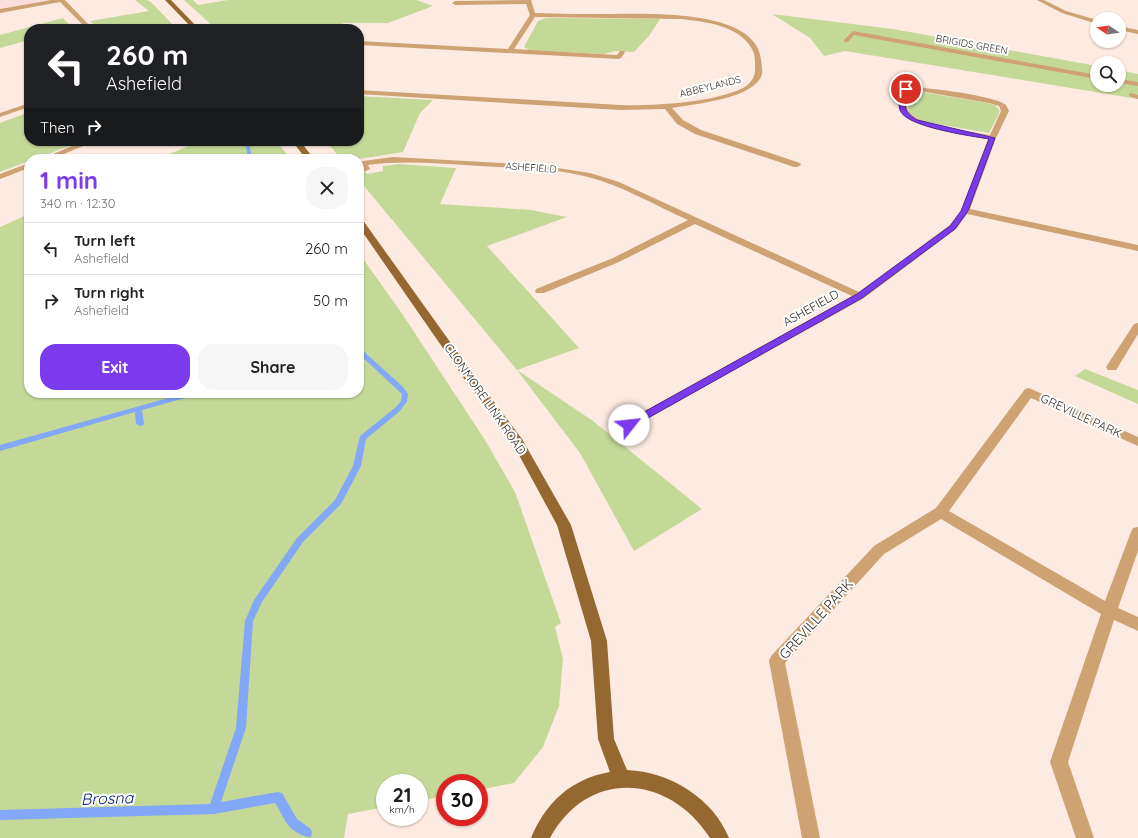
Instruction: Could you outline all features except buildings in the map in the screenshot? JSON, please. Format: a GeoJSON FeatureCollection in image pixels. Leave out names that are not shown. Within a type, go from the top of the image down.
{"type":"FeatureCollection","features":[{"type":"Feature","properties":{"kind":"main road"},"geometry":{"type":"LineString","coordinates":[[168,0],[191,24]]}},
{"type":"Feature","properties":{"kind":"main road"},"geometry":{"type":"LineString","coordinates":[[300,146],[306,154]]}},
{"type":"Feature","properties":{"kind":"main road","name":"CLONMORE LINK ROAD"},"geometry":{"type":"LineString","coordinates":[[364,228],[469,377],[518,442],[564,525],[598,641],[606,739],[621,778]]}},
{"type":"Feature","properties":{"kind":"main road"},"geometry":{"type":"LineString","coordinates":[[540,838],[549,820],[569,798],[594,784],[621,778],[649,781],[676,791],[700,810],[720,838]]}},
{"type":"Feature","properties":{"kind":"street"},"geometry":{"type":"LineString","coordinates":[[0,11],[61,0],[85,24]]}},
{"type":"Feature","properties":{"kind":"street"},"geometry":{"type":"LineString","coordinates":[[1040,0],[1064,12],[1090,20]]}},
{"type":"Feature","properties":{"kind":"street"},"geometry":{"type":"LineString","coordinates":[[455,3],[528,1],[534,15],[527,22],[510,51]]}},
{"type":"Feature","properties":{"kind":"street","name":"ABBEYLANDS"},"geometry":{"type":"LineString","coordinates":[[364,92],[622,107],[667,107],[682,105],[745,88],[758,79],[759,56],[754,47],[734,30],[716,23],[680,17],[534,15]]}},
{"type":"Feature","properties":{"kind":"street"},"geometry":{"type":"LineString","coordinates":[[1126,29],[1138,32]]}},
{"type":"Feature","properties":{"kind":"street","name":"BRIGIDS GREEN"},"geometry":{"type":"LineString","coordinates":[[846,41],[854,33],[1090,76]]}},
{"type":"Feature","properties":{"kind":"street"},"geometry":{"type":"LineString","coordinates":[[364,43],[619,57],[622,52]]}},
{"type":"Feature","properties":{"kind":"street"},"geometry":{"type":"LineString","coordinates":[[1126,82],[1138,84]]}},
{"type":"Feature","properties":{"kind":"street","name":"ASHEFIELD"},"geometry":{"type":"LineString","coordinates":[[629,425],[860,296],[953,227],[965,211],[992,138],[1005,111],[1002,105],[991,101],[920,89],[906,89],[903,92],[902,110],[906,115],[915,121],[992,138]]}},
{"type":"Feature","properties":{"kind":"street"},"geometry":{"type":"LineString","coordinates":[[0,115],[24,107]]}},
{"type":"Feature","properties":{"kind":"street","name":"ABBEYLANDS"},"geometry":{"type":"LineString","coordinates":[[667,107],[680,122],[698,132],[723,139],[796,166]]}},
{"type":"Feature","properties":{"kind":"street"},"geometry":{"type":"LineString","coordinates":[[58,154],[78,146]]}},
{"type":"Feature","properties":{"kind":"street","name":"ASHEFIELD"},"geometry":{"type":"LineString","coordinates":[[364,163],[393,159],[563,170],[590,176],[616,184],[860,296]]}},
{"type":"Feature","properties":{"kind":"street"},"geometry":{"type":"LineString","coordinates":[[0,177],[24,167]]}},
{"type":"Feature","properties":{"kind":"street"},"geometry":{"type":"LineString","coordinates":[[965,211],[1138,248]]}},
{"type":"Feature","properties":{"kind":"street"},"geometry":{"type":"LineString","coordinates":[[540,291],[616,260],[696,220]]}},
{"type":"Feature","properties":{"kind":"street"},"geometry":{"type":"LineString","coordinates":[[1112,368],[1138,326]]}},
{"type":"Feature","properties":{"kind":"street","name":"GREVILLE PARK"},"geometry":{"type":"LineString","coordinates":[[811,838],[777,661],[879,550],[941,512],[1029,392],[1138,442]]}},
{"type":"Feature","properties":{"kind":"street"},"geometry":{"type":"LineString","coordinates":[[941,512],[1109,611],[1138,624]]}},
{"type":"Feature","properties":{"kind":"street"},"geometry":{"type":"LineString","coordinates":[[1085,838],[1059,762],[1109,611],[1138,532]]}},
{"type":"Feature","properties":{"kind":"shaded area"},"geometry":{"type":"Polygon","coordinates":[[[0,0],[49,0],[0,9],[0,0]]]}},
{"type":"Feature","properties":{"kind":"green space"},"geometry":{"type":"Polygon","coordinates":[[[135,0],[147,0],[151,2],[172,24],[93,24],[90,21],[149,11],[135,0]]]}},
{"type":"Feature","properties":{"kind":"green space"},"geometry":{"type":"Polygon","coordinates":[[[184,0],[193,0],[198,5],[228,0],[416,0],[433,6],[388,23],[210,24],[184,0]]]}},
{"type":"Feature","properties":{"kind":"green space"},"geometry":{"type":"Polygon","coordinates":[[[772,14],[893,29],[1090,65],[1090,91],[845,51],[824,56],[810,38],[772,14]]]}},
{"type":"Feature","properties":{"kind":"green space"},"geometry":{"type":"Polygon","coordinates":[[[63,18],[69,24],[41,24],[63,18]]]}},
{"type":"Feature","properties":{"kind":"green space"},"geometry":{"type":"Polygon","coordinates":[[[546,18],[660,19],[649,36],[634,52],[615,51],[604,54],[529,50],[524,47],[538,21],[546,18]]]}},
{"type":"Feature","properties":{"kind":"green space"},"geometry":{"type":"Polygon","coordinates":[[[24,29],[24,41],[0,48],[0,35],[24,29]]]}},
{"type":"Feature","properties":{"kind":"green space"},"geometry":{"type":"Polygon","coordinates":[[[1126,71],[1138,74],[1138,99],[1095,92],[1126,92],[1126,71]]]}},
{"type":"Feature","properties":{"kind":"green space"},"geometry":{"type":"Polygon","coordinates":[[[916,91],[988,103],[995,105],[1000,111],[989,133],[925,122],[909,113],[907,95],[909,92],[916,91]]]}},
{"type":"Feature","properties":{"kind":"green space"},"geometry":{"type":"Polygon","coordinates":[[[364,96],[433,100],[420,113],[403,152],[364,158],[364,154],[337,154],[330,146],[364,146],[364,96]]]}},
{"type":"Feature","properties":{"kind":"green space"},"geometry":{"type":"Polygon","coordinates":[[[24,114],[24,146],[69,146],[48,154],[24,154],[24,163],[0,172],[0,123],[24,114]]]}},
{"type":"Feature","properties":{"kind":"green space"},"geometry":{"type":"Polygon","coordinates":[[[188,146],[280,146],[287,154],[170,154],[188,146]]]}},
{"type":"Feature","properties":{"kind":"green space"},"geometry":{"type":"Polygon","coordinates":[[[399,164],[456,168],[440,204],[531,210],[567,217],[487,246],[579,348],[517,370],[364,186],[364,170],[367,174],[383,171],[383,166],[399,164]]]}},
{"type":"Feature","properties":{"kind":"green space"},"geometry":{"type":"Polygon","coordinates":[[[24,216],[24,398],[364,398],[364,260],[403,315],[485,440],[515,492],[561,623],[555,627],[563,659],[559,706],[543,747],[514,783],[488,788],[488,774],[436,774],[436,798],[428,799],[428,774],[376,774],[376,809],[348,814],[344,838],[0,838],[0,227],[24,216]]]}},
{"type":"Feature","properties":{"kind":"green space"},"geometry":{"type":"Polygon","coordinates":[[[1085,369],[1138,390],[1138,404],[1075,376],[1085,369]]]}},
{"type":"Feature","properties":{"kind":"green space"},"geometry":{"type":"Polygon","coordinates":[[[517,370],[593,421],[702,509],[634,551],[580,453],[517,370]]]}},
{"type":"Feature","properties":{"kind":"waterway"},"geometry":{"type":"LineString","coordinates":[[248,146],[249,154]]}},
{"type":"Feature","properties":{"kind":"waterway"},"geometry":{"type":"LineString","coordinates":[[214,809],[241,728],[249,621],[258,600],[300,540],[338,502],[357,466],[363,438],[398,409],[404,401],[405,394],[400,388],[364,355]]}},
{"type":"Feature","properties":{"kind":"waterway"},"geometry":{"type":"LineString","coordinates":[[138,409],[176,398]]}},
{"type":"Feature","properties":{"kind":"waterway"},"geometry":{"type":"LineString","coordinates":[[0,448],[138,409]]}},
{"type":"Feature","properties":{"kind":"waterway"},"geometry":{"type":"LineString","coordinates":[[138,409],[140,424]]}},
{"type":"Feature","properties":{"kind":"waterway"},"geometry":{"type":"LineString","coordinates":[[214,809],[278,797],[293,823],[307,833]]}},
{"type":"Feature","properties":{"kind":"waterway","name":"Brosna"},"geometry":{"type":"LineString","coordinates":[[0,815],[214,809]]}},
{"type":"Feature","properties":{"kind":"route"},"geometry":{"type":"LineString","coordinates":[[629,425],[860,296],[953,227],[965,211],[992,138],[915,121],[906,115],[902,110],[903,92],[906,89]]}}]}
